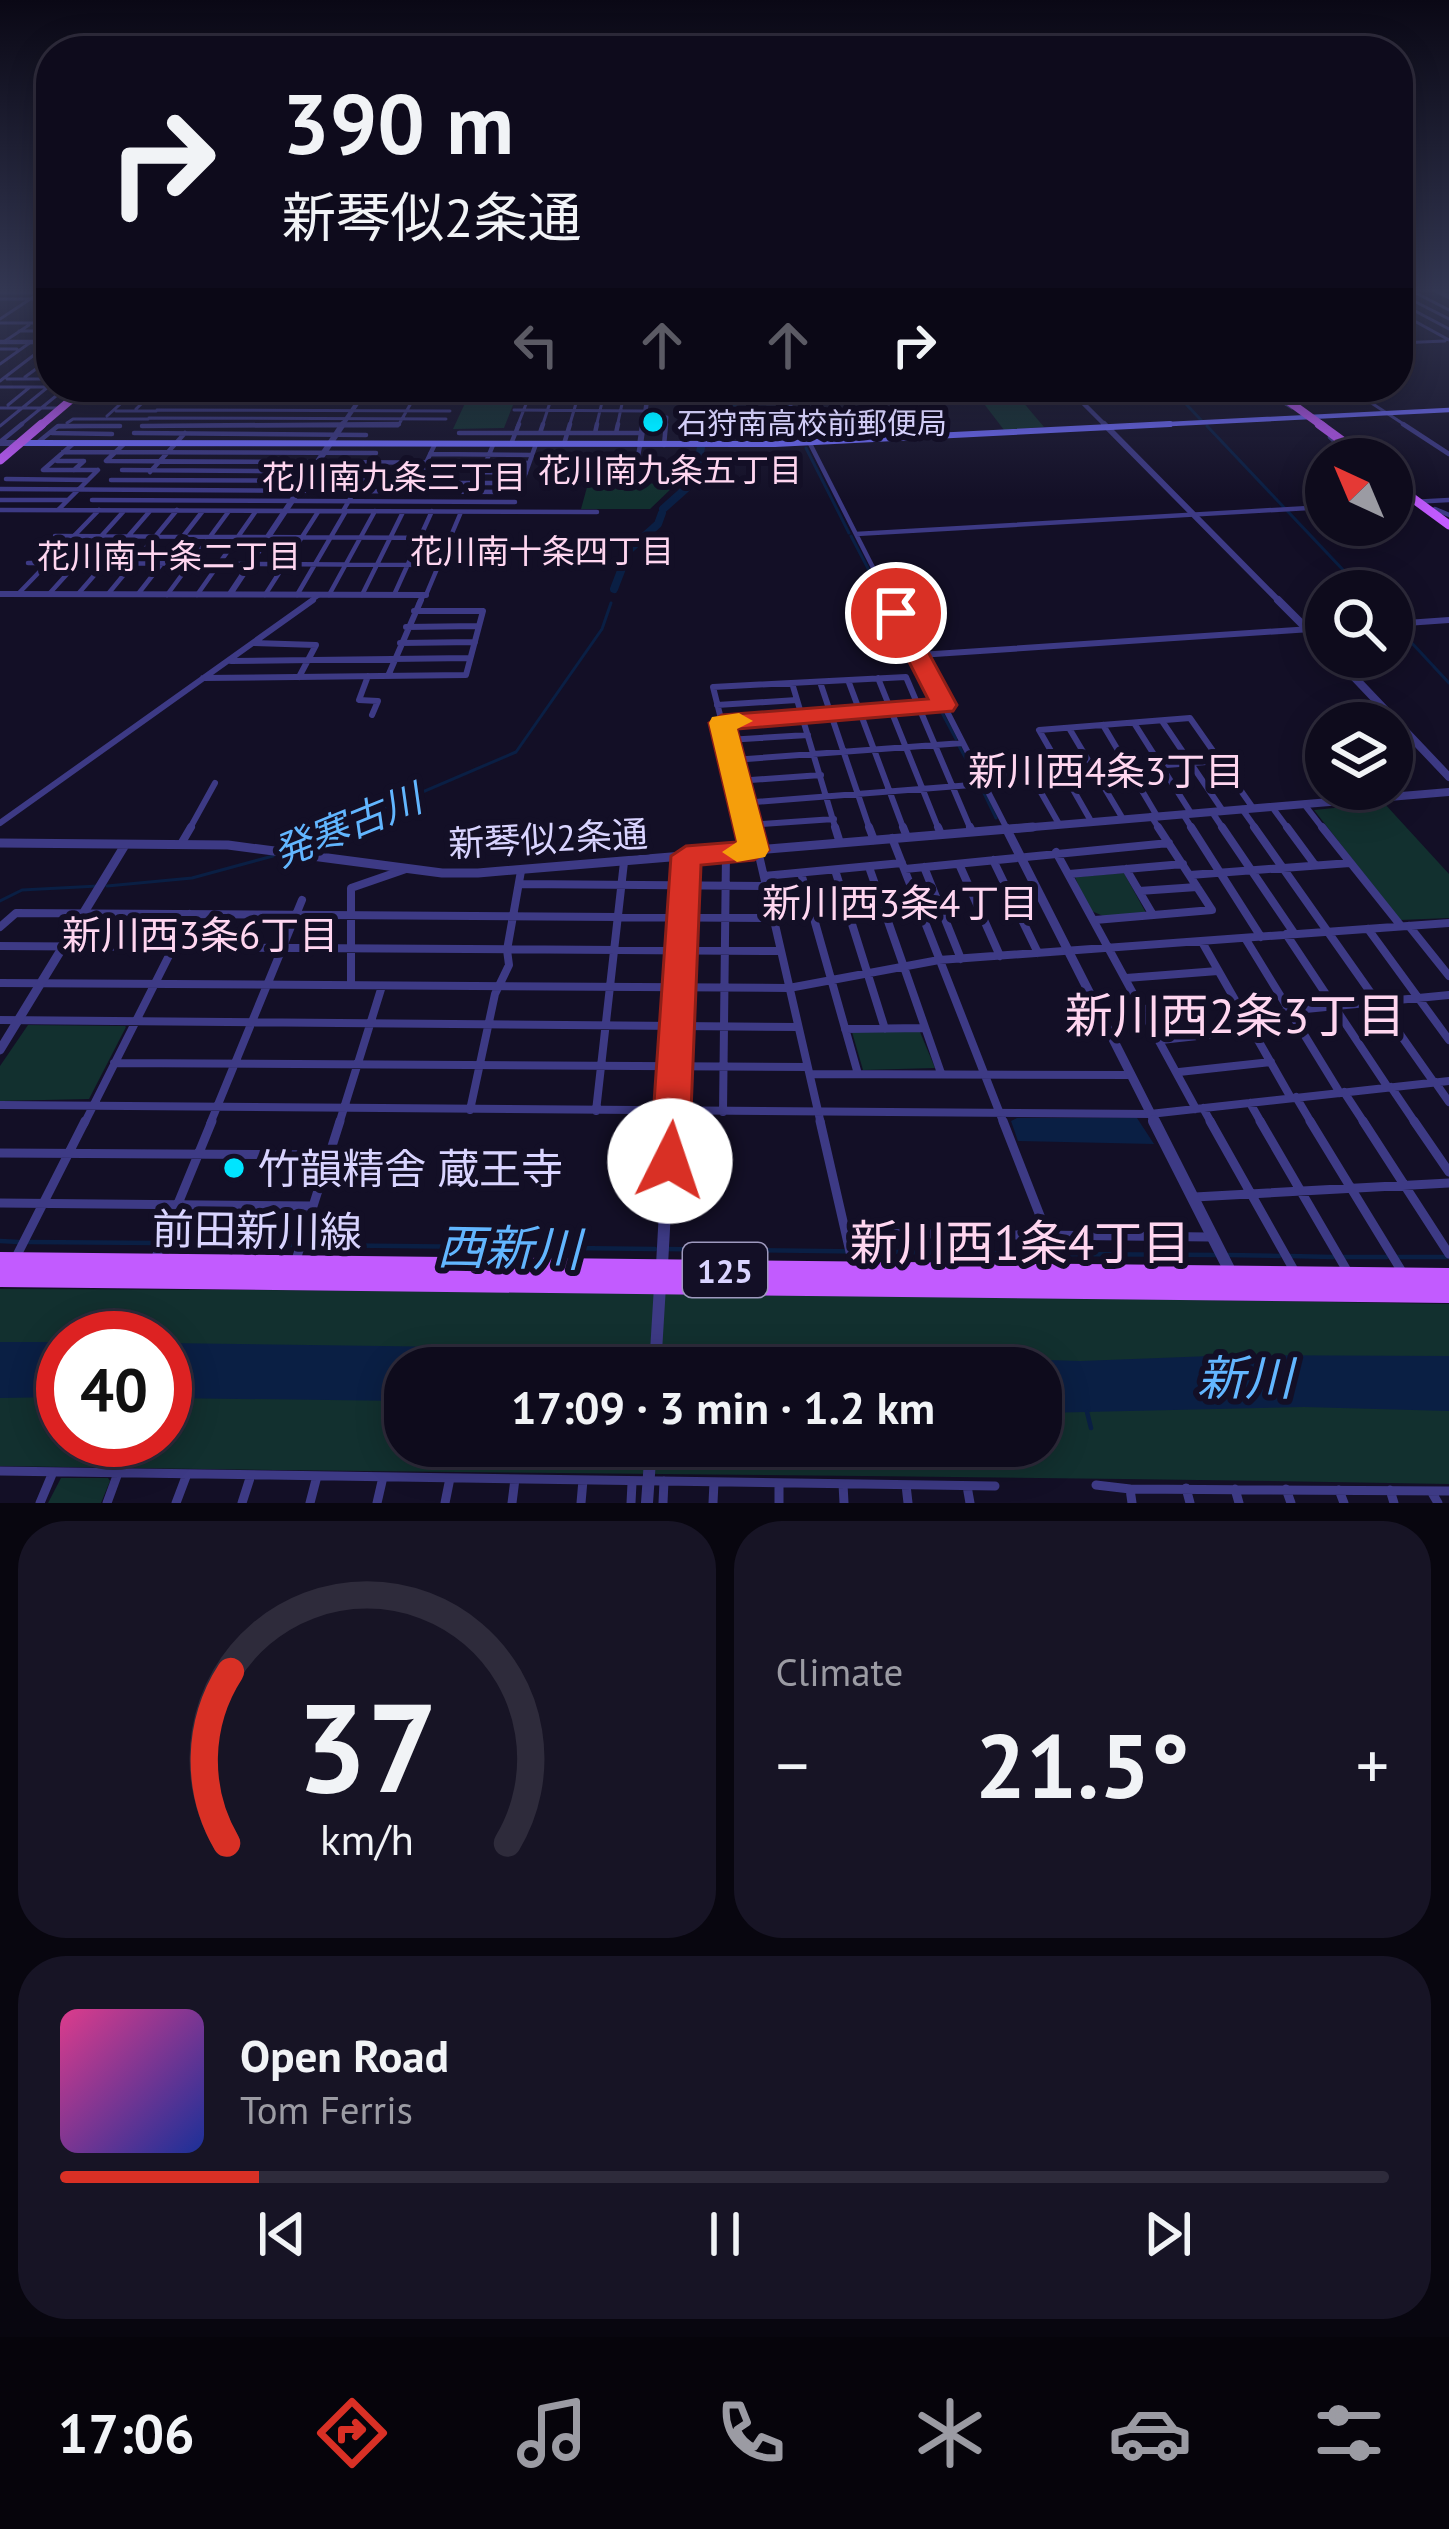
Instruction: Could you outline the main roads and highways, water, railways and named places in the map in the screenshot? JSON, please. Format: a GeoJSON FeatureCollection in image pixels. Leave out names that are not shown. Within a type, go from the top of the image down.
{"type":"FeatureCollection","features":[{"type":"Feature","properties":{"kind":"main road"},"geometry":{"type":"LineString","coordinates":[[0,460],[68,402]]}},
{"type":"Feature","properties":{"kind":"main road"},"geometry":{"type":"LineString","coordinates":[[1286,402],[1332,438]]}},
{"type":"Feature","properties":{"kind":"main road"},"geometry":{"type":"LineString","coordinates":[[20,443],[809,444],[1449,411]]}},
{"type":"Feature","properties":{"kind":"main road"},"geometry":{"type":"LineString","coordinates":[[1308,418],[1337,438]]}},
{"type":"Feature","properties":{"kind":"main road"},"geometry":{"type":"LineString","coordinates":[[1413,496],[1445,520]]}},
{"type":"Feature","properties":{"kind":"main road","name":"前田新川線"},"geometry":{"type":"LineString","coordinates":[[855,1271],[1225,1262],[1401,1270],[1449,1278]]}},
{"type":"Feature","properties":{"kind":"main road","name":"前田新川線"},"geometry":{"type":"LineString","coordinates":[[8,1265],[661,1272],[1225,1262],[1449,1293]]}},
{"type":"Feature","properties":{"kind":"water"},"geometry":{"type":"Polygon","coordinates":[[[1137,1118],[1154,1144],[1018,1141],[1011,1121],[1137,1118]]]}},
{"type":"Feature","properties":{"kind":"water"},"geometry":{"type":"Polygon","coordinates":[[[0,1342],[36,1342],[36,1397],[0,1398],[0,1342]]]}},
{"type":"Feature","properties":{"kind":"water"},"geometry":{"type":"Polygon","coordinates":[[[192,1343],[460,1347],[384,1347],[384,1401],[192,1398],[192,1343]]]}},
{"type":"Feature","properties":{"kind":"water","name":"新川"},"geometry":{"type":"Polygon","coordinates":[[[1449,1356],[1449,1411],[1304,1407],[1062,1413],[1062,1360],[1449,1356]]]}},
{"type":"Feature","properties":{"kind":"waterway"},"geometry":{"type":"LineString","coordinates":[[710,426],[736,402]]}},
{"type":"Feature","properties":{"kind":"waterway"},"geometry":{"type":"LineString","coordinates":[[786,402],[798,427]]}},
{"type":"Feature","properties":{"kind":"waterway"},"geometry":{"type":"LineString","coordinates":[[1184,402],[1201,420]]}},
{"type":"Feature","properties":{"kind":"waterway"},"geometry":{"type":"LineString","coordinates":[[701,443],[710,426]]}},
{"type":"Feature","properties":{"kind":"waterway"},"geometry":{"type":"LineString","coordinates":[[1207,426],[1343,570]]}},
{"type":"Feature","properties":{"kind":"waterway"},"geometry":{"type":"LineString","coordinates":[[695,480],[701,447]]}},
{"type":"Feature","properties":{"kind":"waterway"},"geometry":{"type":"LineString","coordinates":[[806,448],[849,533]]}},
{"type":"Feature","properties":{"kind":"waterway"},"geometry":{"type":"LineString","coordinates":[[663,509],[691,484]]}},
{"type":"Feature","properties":{"kind":"waterway"},"geometry":{"type":"LineString","coordinates":[[614,589],[629,550],[658,524],[662,513]]}},
{"type":"Feature","properties":{"kind":"waterway"},"geometry":{"type":"LineString","coordinates":[[851,536],[882,595]]}},
{"type":"Feature","properties":{"kind":"waterway","name":"発寒古川"},"geometry":{"type":"LineString","coordinates":[[287,850],[516,752],[602,629],[611,603]]}},
{"type":"Feature","properties":{"kind":"waterway"},"geometry":{"type":"LineString","coordinates":[[888,607],[891,613]]}},
{"type":"Feature","properties":{"kind":"waterway"},"geometry":{"type":"LineString","coordinates":[[904,639],[910,650]]}},
{"type":"Feature","properties":{"kind":"waterway"},"geometry":{"type":"LineString","coordinates":[[1413,644],[1449,683]]}},
{"type":"Feature","properties":{"kind":"waterway"},"geometry":{"type":"LineString","coordinates":[[913,654],[937,702]]}},
{"type":"Feature","properties":{"kind":"waterway"},"geometry":{"type":"LineString","coordinates":[[940,709],[956,739]]}},
{"type":"Feature","properties":{"kind":"waterway"},"geometry":{"type":"LineString","coordinates":[[959,746],[978,781]]}},
{"type":"Feature","properties":{"kind":"waterway"},"geometry":{"type":"LineString","coordinates":[[981,787],[996,818]]}},
{"type":"Feature","properties":{"kind":"waterway","name":"発寒古川"},"geometry":{"type":"LineString","coordinates":[[107,886],[192,878],[273,856]]}},
{"type":"Feature","properties":{"kind":"waterway","name":"発寒古川"},"geometry":{"type":"LineString","coordinates":[[0,901],[22,890],[98,886]]}},
{"type":"Feature","properties":{"kind":"waterway","name":"西新川"},"geometry":{"type":"LineString","coordinates":[[0,1241],[19,1242]]}},
{"type":"Feature","properties":{"kind":"waterway","name":"西新川"},"geometry":{"type":"LineString","coordinates":[[29,1242],[157,1243]]}},
{"type":"Feature","properties":{"kind":"waterway","name":"西新川"},"geometry":{"type":"LineString","coordinates":[[167,1243],[295,1245]]}},
{"type":"Feature","properties":{"kind":"waterway","name":"西新川"},"geometry":{"type":"LineString","coordinates":[[305,1245],[655,1249]]}},
{"type":"Feature","properties":{"kind":"waterway","name":"西新川"},"geometry":{"type":"LineString","coordinates":[[665,1249],[1051,1254]]}},
{"type":"Feature","properties":{"kind":"waterway","name":"西新川"},"geometry":{"type":"LineString","coordinates":[[1061,1254],[1219,1255]]}},
{"type":"Feature","properties":{"kind":"waterway","name":"西新川"},"geometry":{"type":"LineString","coordinates":[[1229,1255],[1279,1256]]}},
{"type":"Feature","properties":{"kind":"waterway","name":"西新川"},"geometry":{"type":"LineString","coordinates":[[1289,1256],[1333,1257]]}},
{"type":"Feature","properties":{"kind":"waterway","name":"西新川"},"geometry":{"type":"LineString","coordinates":[[1343,1257],[1387,1257]]}},
{"type":"Feature","properties":{"kind":"waterway","name":"西新川"},"geometry":{"type":"LineString","coordinates":[[1397,1257],[1447,1257]]}},
{"type":"Feature","properties":{"kind":"waterway"},"geometry":{"type":"LineString","coordinates":[[1087,1412],[1091,1428]]}},
{"type":"Feature","properties":{"kind":"place","name":"石狩南高校前郵便局"},"geometry":{"type":"Point","coordinates":[653,422]}},
{"type":"Feature","properties":{"kind":"place","name":"竹韻精舎 蔵王寺"},"geometry":{"type":"Point","coordinates":[234,1168]}},
{"type":"Feature","properties":{"kind":"district","name":"花川南九条五丁目"},"geometry":{"type":"Point","coordinates":[670,469]}},
{"type":"Feature","properties":{"kind":"district","name":"花川南九条三丁目"},"geometry":{"type":"Point","coordinates":[394,476]}},
{"type":"Feature","properties":{"kind":"district","name":"花川南十条四丁目"},"geometry":{"type":"Point","coordinates":[542,550]}},
{"type":"Feature","properties":{"kind":"district","name":"花川南十条二丁目"},"geometry":{"type":"Point","coordinates":[169,555]}},
{"type":"Feature","properties":{"kind":"district","name":"新川西4条3丁目"},"geometry":{"type":"Point","coordinates":[1106,770]}},
{"type":"Feature","properties":{"kind":"district","name":"新川西3条4丁目"},"geometry":{"type":"Point","coordinates":[900,902]}},
{"type":"Feature","properties":{"kind":"district","name":"新川西3条6丁目"},"geometry":{"type":"Point","coordinates":[200,934]}},
{"type":"Feature","properties":{"kind":"district","name":"新川西2条3丁目"},"geometry":{"type":"Point","coordinates":[1235,1015]}},
{"type":"Feature","properties":{"kind":"district","name":"新川西1条4丁目"},"geometry":{"type":"Point","coordinates":[1020,1242]}}]}
